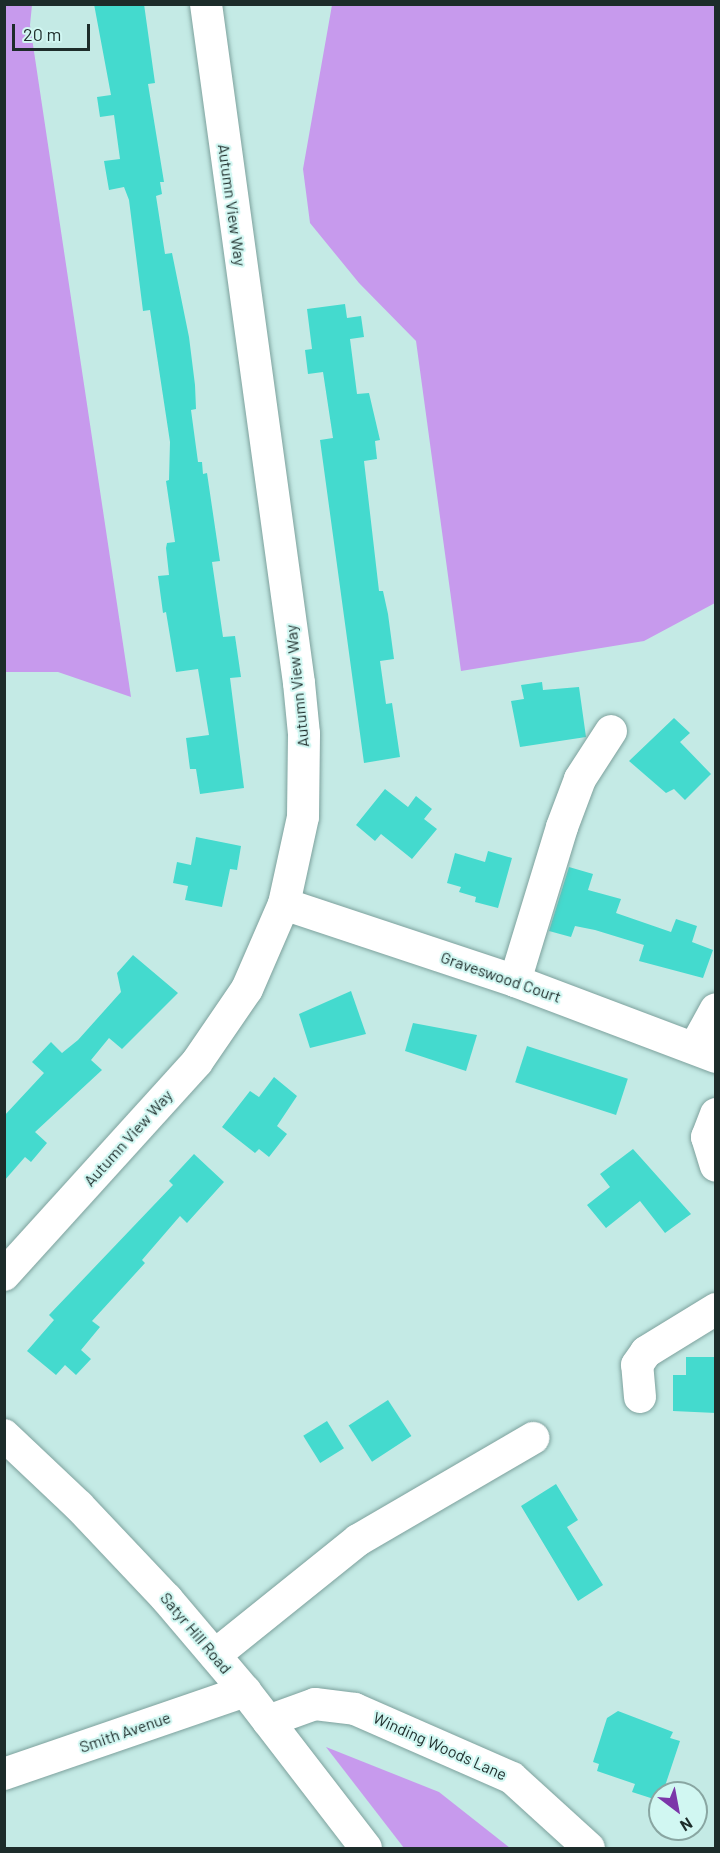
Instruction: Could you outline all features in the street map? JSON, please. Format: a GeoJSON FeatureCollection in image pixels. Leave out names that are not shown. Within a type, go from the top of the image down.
{"type":"FeatureCollection","features":[{"type":"Feature","properties":{"kind":"street","name":"Autumn View Way"},"geometry":{"type":"LineString","coordinates":[[4,1275],[197,1062],[247,990],[284,904],[303,817],[304,734],[206,4]]}},
{"type":"Feature","properties":{"kind":"street"},"geometry":{"type":"LineString","coordinates":[[515,981],[562,827],[580,779],[611,731]]}},
{"type":"Feature","properties":{"kind":"street","name":"Graveswood Court"},"geometry":{"type":"LineString","coordinates":[[284,904],[515,981],[705,1052]]}},
{"type":"Feature","properties":{"kind":"street"},"geometry":{"type":"LineString","coordinates":[[705,1052],[716,1009]]}},
{"type":"Feature","properties":{"kind":"street"},"geometry":{"type":"LineString","coordinates":[[716,1114],[707,1137],[716,1166]]}},
{"type":"Feature","properties":{"kind":"street"},"geometry":{"type":"LineString","coordinates":[[640,1397],[637,1365],[646,1352],[716,1309]]}},
{"type":"Feature","properties":{"kind":"street","name":"Satyr Hill Road"},"geometry":{"type":"LineString","coordinates":[[4,1435],[124,1551],[245,1691],[366,1848]]}},
{"type":"Feature","properties":{"kind":"street"},"geometry":{"type":"LineString","coordinates":[[215,1655],[358,1540],[533,1438]]}},
{"type":"Feature","properties":{"kind":"street","name":"Smith Avenue"},"geometry":{"type":"LineString","coordinates":[[4,1774],[245,1691]]}},
{"type":"Feature","properties":{"kind":"street","name":"Winding Woods Lane"},"geometry":{"type":"LineString","coordinates":[[268,1721],[315,1704],[355,1709],[512,1778],[589,1848]]}},
{"type":"Feature","properties":{"kind":"shaded area"},"geometry":{"type":"Polygon","coordinates":[[[4,5],[32,5],[30,25],[131,697],[58,672],[5,672],[4,5]]]}},
{"type":"Feature","properties":{"kind":"shaded area"},"geometry":{"type":"Polygon","coordinates":[[[332,5],[715,5],[715,603],[644,641],[461,671],[416,341],[359,283],[310,223],[303,169],[332,5]]]}},
{"type":"Feature","properties":{"kind":"shaded area"},"geometry":{"type":"Polygon","coordinates":[[[326,1747],[439,1792],[510,1848],[404,1848],[326,1747]]]}},
{"type":"Feature","properties":{"kind":"building"},"geometry":{"type":"Polygon","coordinates":[[[94,4],[144,4],[155,83],[148,84],[164,182],[160,182],[162,194],[156,196],[165,254],[172,253],[189,337],[196,409],[191,410],[198,462],[202,462],[203,474],[207,473],[220,561],[212,562],[223,637],[235,636],[241,677],[230,678],[244,788],[200,794],[196,769],[190,769],[186,738],[209,735],[198,669],[176,672],[166,612],[163,613],[158,576],[169,575],[166,548],[167,543],[175,542],[166,481],[169,480],[170,442],[150,310],[143,311],[129,200],[124,187],[109,190],[104,161],[120,159],[114,115],[100,117],[97,97],[111,95],[94,4]]]}},
{"type":"Feature","properties":{"kind":"building"},"geometry":{"type":"Polygon","coordinates":[[[345,304],[347,318],[361,316],[364,337],[350,339],[357,394],[369,393],[380,440],[375,441],[377,459],[364,461],[379,591],[383,591],[394,659],[380,661],[386,704],[392,703],[400,757],[364,763],[320,440],[333,438],[323,372],[308,374],[305,350],[312,349],[307,309],[345,304]]]}},
{"type":"Feature","properties":{"kind":"building"},"geometry":{"type":"Polygon","coordinates":[[[542,682],[543,690],[579,687],[586,737],[520,747],[511,701],[524,699],[521,685],[542,682]]]}},
{"type":"Feature","properties":{"kind":"building"},"geometry":{"type":"Polygon","coordinates":[[[674,718],[690,733],[680,742],[711,774],[685,800],[674,789],[666,793],[629,761],[674,718]]]}},
{"type":"Feature","properties":{"kind":"building"},"geometry":{"type":"Polygon","coordinates":[[[385,789],[408,807],[416,796],[432,809],[424,819],[437,829],[412,859],[381,834],[375,841],[356,825],[385,789]]]}},
{"type":"Feature","properties":{"kind":"building"},"geometry":{"type":"Polygon","coordinates":[[[196,837],[241,846],[237,870],[230,869],[222,907],[185,900],[188,886],[173,883],[177,862],[191,865],[196,837]]]}},
{"type":"Feature","properties":{"kind":"building"},"geometry":{"type":"Polygon","coordinates":[[[488,851],[512,858],[498,908],[475,902],[476,897],[459,892],[461,887],[447,883],[455,853],[485,862],[488,851]]]}},
{"type":"Feature","properties":{"kind":"building"},"geometry":{"type":"Polygon","coordinates":[[[569,867],[593,874],[588,890],[621,899],[616,913],[671,932],[676,919],[697,926],[692,942],[713,950],[703,978],[639,961],[644,945],[595,930],[575,926],[571,937],[549,931],[569,867]]]}},
{"type":"Feature","properties":{"kind":"building"},"geometry":{"type":"Polygon","coordinates":[[[133,955],[178,993],[122,1049],[109,1038],[91,1060],[102,1070],[35,1132],[47,1143],[31,1162],[25,1157],[4,1181],[4,1116],[44,1073],[32,1062],[51,1042],[62,1053],[78,1040],[121,992],[117,973],[133,955]]]}},
{"type":"Feature","properties":{"kind":"building"},"geometry":{"type":"Polygon","coordinates":[[[351,991],[366,1034],[310,1048],[299,1014],[351,991]]]}},
{"type":"Feature","properties":{"kind":"building"},"geometry":{"type":"Polygon","coordinates":[[[413,1023],[477,1035],[466,1071],[405,1051],[413,1023]]]}},
{"type":"Feature","properties":{"kind":"building"},"geometry":{"type":"Polygon","coordinates":[[[527,1046],[628,1079],[616,1115],[515,1082],[527,1046]]]}},
{"type":"Feature","properties":{"kind":"building"},"geometry":{"type":"Polygon","coordinates":[[[274,1077],[297,1096],[277,1126],[287,1134],[269,1157],[259,1149],[255,1153],[222,1127],[250,1091],[259,1097],[274,1077]]]}},
{"type":"Feature","properties":{"kind":"building"},"geometry":{"type":"Polygon","coordinates":[[[633,1149],[691,1214],[665,1233],[640,1201],[606,1228],[587,1205],[610,1187],[600,1174],[633,1149]]]}},
{"type":"Feature","properties":{"kind":"building"},"geometry":{"type":"Polygon","coordinates":[[[194,1154],[224,1182],[187,1223],[180,1216],[142,1260],[145,1263],[92,1321],[100,1327],[81,1350],[91,1359],[76,1375],[65,1365],[56,1375],[27,1351],[54,1320],[49,1315],[173,1185],[169,1181],[194,1154]]]}},
{"type":"Feature","properties":{"kind":"building"},"geometry":{"type":"Polygon","coordinates":[[[686,1357],[716,1357],[716,1413],[673,1411],[673,1375],[686,1375],[686,1357]]]}},
{"type":"Feature","properties":{"kind":"building"},"geometry":{"type":"Polygon","coordinates":[[[388,1400],[411,1436],[372,1462],[349,1426],[388,1400]]]}},
{"type":"Feature","properties":{"kind":"building"},"geometry":{"type":"Polygon","coordinates":[[[327,1421],[344,1448],[320,1463],[303,1436],[327,1421]]]}},
{"type":"Feature","properties":{"kind":"building"},"geometry":{"type":"Polygon","coordinates":[[[556,1484],[578,1520],[567,1527],[603,1585],[578,1601],[521,1506],[556,1484]]]}},
{"type":"Feature","properties":{"kind":"building"},"geometry":{"type":"Polygon","coordinates":[[[618,1711],[673,1732],[670,1738],[680,1741],[667,1781],[648,1781],[648,1797],[632,1792],[635,1784],[597,1771],[599,1764],[593,1762],[607,1718],[618,1711]]]}}]}
